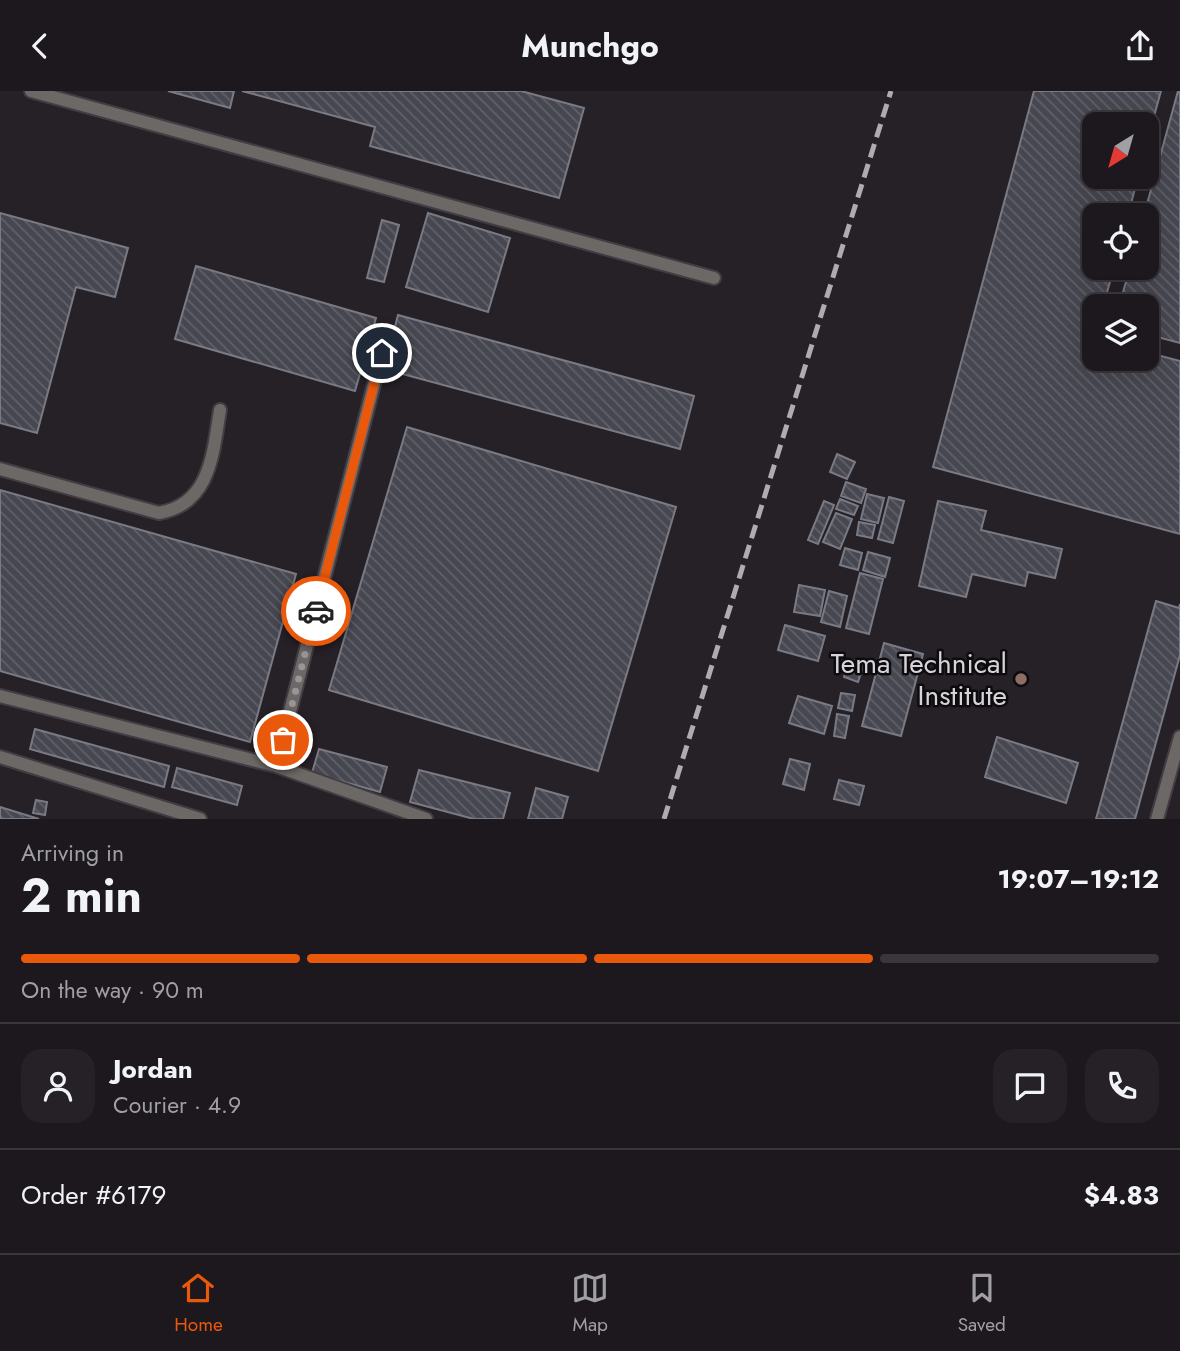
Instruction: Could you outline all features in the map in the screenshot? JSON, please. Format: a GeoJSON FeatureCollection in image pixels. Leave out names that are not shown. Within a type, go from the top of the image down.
{"type":"FeatureCollection","features":[{"type":"Feature","properties":{"kind":"lane"},"geometry":{"type":"LineString","coordinates":[[31,91],[714,278]]}},
{"type":"Feature","properties":{"kind":"lane"},"geometry":{"type":"LineString","coordinates":[[276,766],[382,353]]}},
{"type":"Feature","properties":{"kind":"lane"},"geometry":{"type":"LineString","coordinates":[[0,469],[159,513],[175,510],[195,495],[209,474],[220,409]]}},
{"type":"Feature","properties":{"kind":"lane"},"geometry":{"type":"LineString","coordinates":[[0,696],[276,766],[426,819]]}},
{"type":"Feature","properties":{"kind":"lane"},"geometry":{"type":"LineString","coordinates":[[1157,819],[1180,737]]}},
{"type":"Feature","properties":{"kind":"lane"},"geometry":{"type":"LineString","coordinates":[[0,757],[200,819]]}},
{"type":"Feature","properties":{"kind":"building"},"geometry":{"type":"Polygon","coordinates":[[[168,91],[234,91],[230,108],[168,91]]]}},
{"type":"Feature","properties":{"kind":"building"},"geometry":{"type":"Polygon","coordinates":[[[242,91],[521,91],[584,108],[559,198],[370,146],[375,127],[242,91]]]}},
{"type":"Feature","properties":{"kind":"building"},"geometry":{"type":"Polygon","coordinates":[[[1034,91],[1161,91],[1155,112],[1082,112],[1082,189],[1135,189],[1131,203],[1082,203],[1082,280],[1111,280],[1106,294],[1082,294],[1082,371],[1159,371],[1159,355],[1180,361],[1180,534],[933,467],[1034,91]]]}},
{"type":"Feature","properties":{"kind":"building"},"geometry":{"type":"Polygon","coordinates":[[[1180,91],[1180,343],[1159,337],[1159,294],[1122,294],[1127,280],[1159,280],[1159,203],[1147,203],[1151,189],[1159,189],[1159,160],[1180,91]]]}},
{"type":"Feature","properties":{"kind":"building"},"geometry":{"type":"Polygon","coordinates":[[[0,213],[128,248],[115,297],[76,287],[37,433],[0,423],[0,213]]]}},
{"type":"Feature","properties":{"kind":"building"},"geometry":{"type":"Polygon","coordinates":[[[428,213],[510,238],[488,312],[406,287],[428,213]]]}},
{"type":"Feature","properties":{"kind":"building"},"geometry":{"type":"Polygon","coordinates":[[[382,220],[399,225],[384,282],[367,278],[382,220]]]}},
{"type":"Feature","properties":{"kind":"building"},"geometry":{"type":"Polygon","coordinates":[[[196,266],[376,318],[355,391],[175,339],[196,266]]]}},
{"type":"Feature","properties":{"kind":"building"},"geometry":{"type":"Polygon","coordinates":[[[398,315],[694,396],[680,449],[384,369],[398,315]]]}},
{"type":"Feature","properties":{"kind":"building"},"geometry":{"type":"Polygon","coordinates":[[[407,427],[676,507],[598,771],[329,690],[407,427]]]}},
{"type":"Feature","properties":{"kind":"building"},"geometry":{"type":"Polygon","coordinates":[[[837,454],[855,462],[847,479],[830,472],[837,454]]]}},
{"type":"Feature","properties":{"kind":"building"},"geometry":{"type":"Polygon","coordinates":[[[846,482],[866,489],[861,503],[841,496],[846,482]]]}},
{"type":"Feature","properties":{"kind":"building"},"geometry":{"type":"Polygon","coordinates":[[[0,490],[296,574],[250,742],[0,671],[0,490]]]}},
{"type":"Feature","properties":{"kind":"building"},"geometry":{"type":"Polygon","coordinates":[[[867,494],[884,498],[878,523],[861,519],[867,494]]]}},
{"type":"Feature","properties":{"kind":"building"},"geometry":{"type":"Polygon","coordinates":[[[889,497],[904,501],[893,543],[878,539],[889,497]]]}},
{"type":"Feature","properties":{"kind":"building"},"geometry":{"type":"Polygon","coordinates":[[[840,499],[858,506],[854,515],[836,509],[840,499]]]}},
{"type":"Feature","properties":{"kind":"building"},"geometry":{"type":"Polygon","coordinates":[[[824,501],[834,505],[818,544],[808,540],[824,501]]]}},
{"type":"Feature","properties":{"kind":"building"},"geometry":{"type":"Polygon","coordinates":[[[938,501],[986,511],[981,530],[1062,549],[1055,578],[1028,572],[1025,586],[972,574],[966,597],[919,586],[938,501]]]}},
{"type":"Feature","properties":{"kind":"building"},"geometry":{"type":"Polygon","coordinates":[[[836,513],[852,519],[840,549],[823,542],[836,513]]]}},
{"type":"Feature","properties":{"kind":"building"},"geometry":{"type":"Polygon","coordinates":[[[859,522],[875,525],[872,538],[857,535],[859,522]]]}},
{"type":"Feature","properties":{"kind":"building"},"geometry":{"type":"Polygon","coordinates":[[[845,548],[862,553],[858,570],[840,565],[845,548]]]}},
{"type":"Feature","properties":{"kind":"building"},"geometry":{"type":"Polygon","coordinates":[[[868,552],[890,558],[885,577],[863,570],[868,552]]]}},
{"type":"Feature","properties":{"kind":"building"},"geometry":{"type":"Polygon","coordinates":[[[860,573],[883,579],[869,634],[846,628],[860,573]]]}},
{"type":"Feature","properties":{"kind":"building"},"geometry":{"type":"Polygon","coordinates":[[[799,585],[825,590],[820,616],[794,612],[799,585]]]}},
{"type":"Feature","properties":{"kind":"building"},"geometry":{"type":"Polygon","coordinates":[[[829,591],[847,596],[840,627],[821,622],[829,591]]]}},
{"type":"Feature","properties":{"kind":"building"},"geometry":{"type":"Polygon","coordinates":[[[1156,601],[1179,608],[1180,604],[1180,655],[1135,819],[1096,819],[1156,601]]]}},
{"type":"Feature","properties":{"kind":"building"},"geometry":{"type":"Polygon","coordinates":[[[785,625],[825,636],[818,661],[778,650],[785,625]]]}},
{"type":"Feature","properties":{"kind":"building"},"geometry":{"type":"Polygon","coordinates":[[[884,643],[923,654],[901,736],[862,726],[884,643]]]}},
{"type":"Feature","properties":{"kind":"building"},"geometry":{"type":"Polygon","coordinates":[[[850,659],[864,664],[858,682],[844,677],[850,659]]]}},
{"type":"Feature","properties":{"kind":"building"},"geometry":{"type":"Polygon","coordinates":[[[841,693],[855,695],[852,711],[838,708],[841,693]]]}},
{"type":"Feature","properties":{"kind":"building"},"geometry":{"type":"Polygon","coordinates":[[[798,696],[832,706],[824,734],[789,723],[798,696]]]}},
{"type":"Feature","properties":{"kind":"building"},"geometry":{"type":"Polygon","coordinates":[[[837,714],[849,716],[845,738],[834,736],[837,714]]]}},
{"type":"Feature","properties":{"kind":"building"},"geometry":{"type":"Polygon","coordinates":[[[35,729],[169,766],[164,787],[30,749],[35,729]]]}},
{"type":"Feature","properties":{"kind":"building"},"geometry":{"type":"Polygon","coordinates":[[[997,737],[1078,763],[1066,803],[985,777],[997,737]]]}},
{"type":"Feature","properties":{"kind":"building"},"geometry":{"type":"Polygon","coordinates":[[[319,749],[387,767],[380,792],[312,773],[319,749]]]}},
{"type":"Feature","properties":{"kind":"building"},"geometry":{"type":"Polygon","coordinates":[[[790,759],[810,764],[804,790],[783,784],[790,759]]]}},
{"type":"Feature","properties":{"kind":"building"},"geometry":{"type":"Polygon","coordinates":[[[177,768],[242,786],[237,805],[172,787],[177,768]]]}},
{"type":"Feature","properties":{"kind":"building"},"geometry":{"type":"Polygon","coordinates":[[[419,770],[510,793],[503,819],[474,819],[410,802],[419,770]]]}},
{"type":"Feature","properties":{"kind":"building"},"geometry":{"type":"Polygon","coordinates":[[[839,780],[864,786],[859,805],[834,799],[839,780]]]}},
{"type":"Feature","properties":{"kind":"building"},"geometry":{"type":"Polygon","coordinates":[[[536,788],[568,797],[562,819],[528,819],[536,788]]]}},
{"type":"Feature","properties":{"kind":"building"},"geometry":{"type":"Polygon","coordinates":[[[36,800],[47,802],[45,815],[33,813],[36,800]]]}},
{"type":"Feature","properties":{"kind":"building"},"geometry":{"type":"Polygon","coordinates":[[[0,807],[39,819],[0,819],[0,807]]]}},
{"type":"Feature","properties":{"kind":"railway"},"geometry":{"type":"LineString","coordinates":[[664,819],[891,91]]}},
{"type":"Feature","properties":{"kind":"way so far"},"geometry":{"type":"LineString","coordinates":[[283,740],[316,611]]}},
{"type":"Feature","properties":{"kind":"place","name":"Tema Technical Institute"},"geometry":{"type":"Point","coordinates":[1021,679]}},
{"type":"Feature","properties":{"kind":"route"},"geometry":{"type":"LineString","coordinates":[[316,611],[382,353]]}}]}
